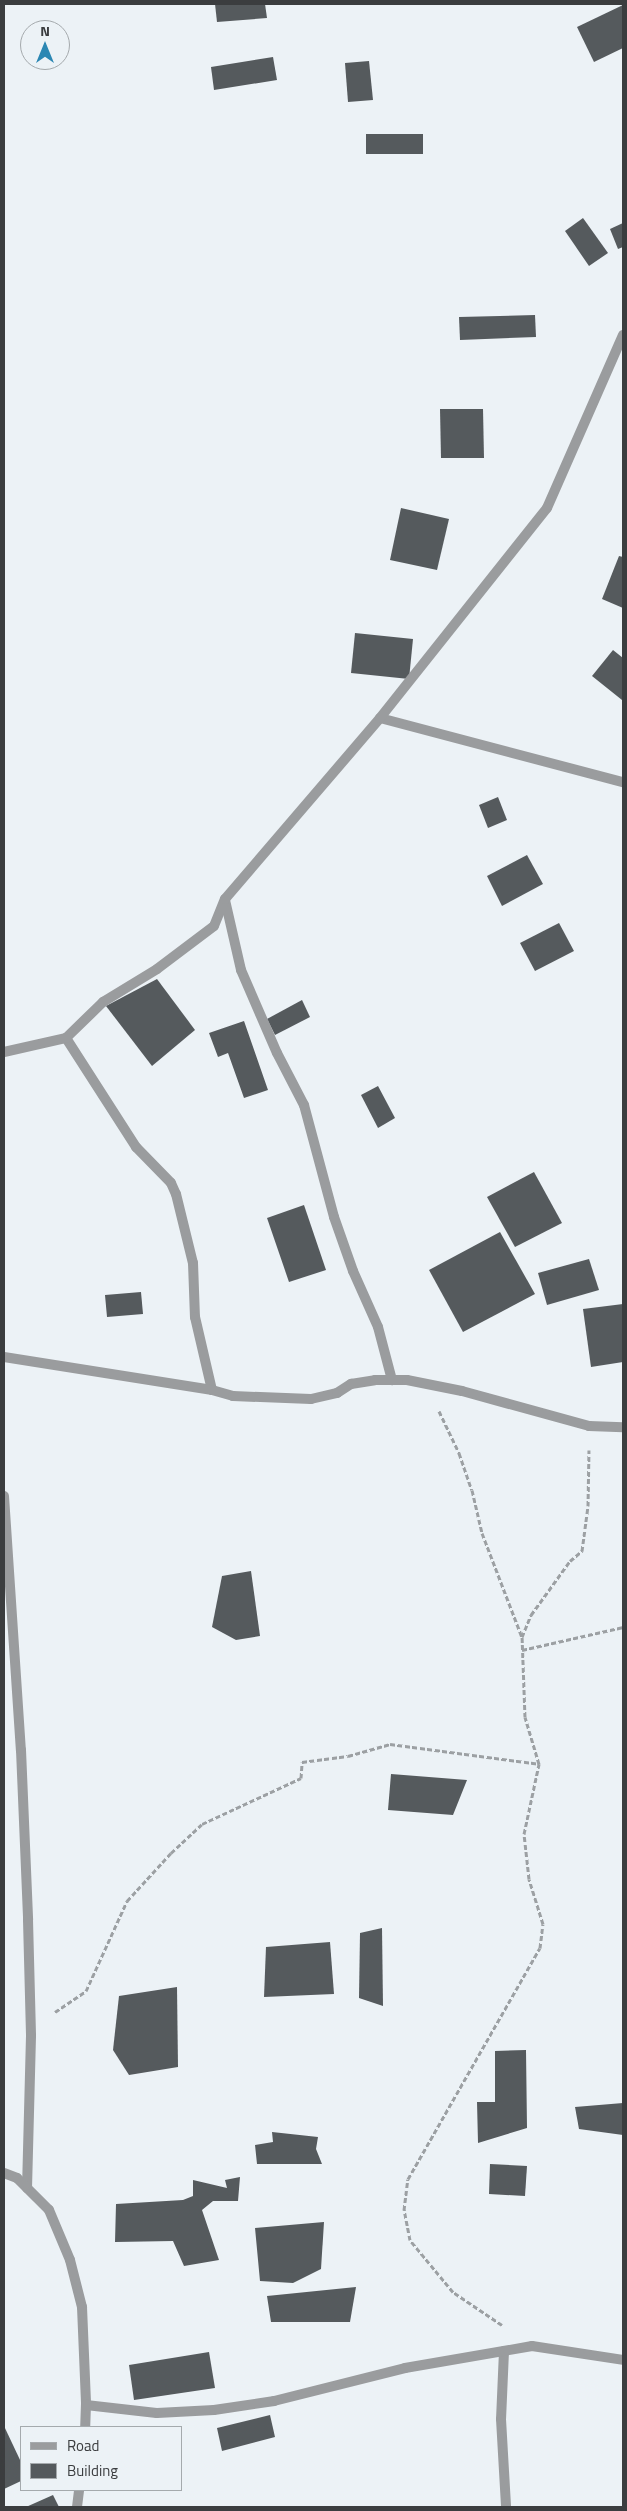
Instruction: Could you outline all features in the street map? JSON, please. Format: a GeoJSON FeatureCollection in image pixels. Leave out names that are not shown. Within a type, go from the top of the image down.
{"type":"FeatureCollection","features":[{"type":"Feature","properties":{"kind":"street"},"geometry":{"type":"LineString","coordinates":[[4,1052],[66,1038],[103,1002],[157,969],[214,926],[225,899],[380,718],[547,508],[623,335]]}},
{"type":"Feature","properties":{"kind":"street"},"geometry":{"type":"LineString","coordinates":[[380,718],[623,782]]}},
{"type":"Feature","properties":{"kind":"street"},"geometry":{"type":"LineString","coordinates":[[225,899],[241,970],[277,1052],[304,1105],[334,1217],[353,1271],[378,1327],[392,1380]]}},
{"type":"Feature","properties":{"kind":"street"},"geometry":{"type":"LineString","coordinates":[[66,1038],[136,1147],[171,1183],[176,1194],[193,1263],[195,1317],[212,1390]]}},
{"type":"Feature","properties":{"kind":"street"},"geometry":{"type":"LineString","coordinates":[[4,1357],[212,1390],[233,1396],[311,1399],[337,1393],[351,1384],[375,1380],[425,1383],[589,1426],[623,1428]]}},
{"type":"Feature","properties":{"kind":"street"},"geometry":{"type":"LineString","coordinates":[[4,1496],[21,1750],[31,2036],[27,2188]]}},
{"type":"Feature","properties":{"kind":"street"},"geometry":{"type":"LineString","coordinates":[[4,2173],[17,2178],[49,2210],[70,2260],[82,2307],[85,2426]]}},
{"type":"Feature","properties":{"kind":"street"},"geometry":{"type":"LineString","coordinates":[[86,2405],[157,2413],[214,2410],[274,2401],[405,2368],[532,2346],[623,2360]]}},
{"type":"Feature","properties":{"kind":"street"},"geometry":{"type":"LineString","coordinates":[[504,2351],[501,2419],[506,2507]]}},
{"type":"Feature","properties":{"kind":"street"},"geometry":{"type":"LineString","coordinates":[[77,2507],[79,2491]]}},
{"type":"Feature","properties":{"kind":"path"},"geometry":{"type":"LineString","coordinates":[[425,1383],[459,1453],[472,1490],[482,1533],[522,1637],[525,1717],[539,1764],[524,1834],[529,1879],[543,1924],[540,1948],[408,2179],[404,2210],[410,2240],[453,2292],[532,2346]]}},
{"type":"Feature","properties":{"kind":"path"},"geometry":{"type":"LineString","coordinates":[[522,1637],[531,1615],[570,1561],[582,1551],[588,1506],[589,1426]]}},
{"type":"Feature","properties":{"kind":"path"},"geometry":{"type":"LineString","coordinates":[[522,1650],[623,1627]]}},
{"type":"Feature","properties":{"kind":"path"},"geometry":{"type":"LineString","coordinates":[[31,2036],[49,2017],[86,1991],[127,1901],[171,1853],[202,1824],[301,1778],[302,1762],[348,1756],[390,1744],[539,1764]]}},
{"type":"Feature","properties":{"kind":"building"},"geometry":{"type":"Polygon","coordinates":[[[215,4],[265,4],[267,18],[217,22],[215,4]]]}},
{"type":"Feature","properties":{"kind":"building"},"geometry":{"type":"Polygon","coordinates":[[[623,5],[623,48],[594,62],[577,27],[623,5]]]}},
{"type":"Feature","properties":{"kind":"building"},"geometry":{"type":"Polygon","coordinates":[[[273,57],[277,80],[214,90],[211,67],[273,57]]]}},
{"type":"Feature","properties":{"kind":"building"},"geometry":{"type":"Polygon","coordinates":[[[369,61],[373,100],[348,102],[345,63],[369,61]]]}},
{"type":"Feature","properties":{"kind":"building"},"geometry":{"type":"Polygon","coordinates":[[[366,134],[423,134],[423,154],[366,154],[366,134]]]}},
{"type":"Feature","properties":{"kind":"building"},"geometry":{"type":"Polygon","coordinates":[[[583,218],[608,253],[589,266],[565,231],[583,218]]]}},
{"type":"Feature","properties":{"kind":"building"},"geometry":{"type":"Polygon","coordinates":[[[623,223],[623,247],[618,249],[610,229],[623,223]]]}},
{"type":"Feature","properties":{"kind":"building"},"geometry":{"type":"Polygon","coordinates":[[[535,315],[536,337],[460,340],[459,317],[535,315]]]}},
{"type":"Feature","properties":{"kind":"building"},"geometry":{"type":"Polygon","coordinates":[[[440,409],[483,409],[484,458],[441,458],[440,409]]]}},
{"type":"Feature","properties":{"kind":"building"},"geometry":{"type":"Polygon","coordinates":[[[401,508],[449,519],[437,570],[390,560],[401,508]]]}},
{"type":"Feature","properties":{"kind":"building"},"geometry":{"type":"Polygon","coordinates":[[[619,556],[623,557],[623,608],[602,599],[619,556]]]}},
{"type":"Feature","properties":{"kind":"building"},"geometry":{"type":"Polygon","coordinates":[[[355,633],[413,639],[409,679],[351,673],[355,633]]]}},
{"type":"Feature","properties":{"kind":"building"},"geometry":{"type":"Polygon","coordinates":[[[613,650],[623,658],[622,700],[592,676],[613,650]]]}},
{"type":"Feature","properties":{"kind":"building"},"geometry":{"type":"Polygon","coordinates":[[[498,797],[507,820],[488,828],[479,805],[498,797]]]}},
{"type":"Feature","properties":{"kind":"building"},"geometry":{"type":"Polygon","coordinates":[[[527,855],[543,884],[502,906],[487,876],[527,855]]]}},
{"type":"Feature","properties":{"kind":"building"},"geometry":{"type":"Polygon","coordinates":[[[559,923],[574,951],[535,971],[520,943],[559,923]]]}},
{"type":"Feature","properties":{"kind":"building"},"geometry":{"type":"Polygon","coordinates":[[[157,979],[195,1030],[152,1066],[106,1006],[157,979]]]}},
{"type":"Feature","properties":{"kind":"building"},"geometry":{"type":"Polygon","coordinates":[[[302,1000],[310,1017],[275,1035],[267,1019],[302,1000]]]}},
{"type":"Feature","properties":{"kind":"building"},"geometry":{"type":"Polygon","coordinates":[[[244,1021],[268,1090],[244,1098],[228,1053],[218,1057],[209,1033],[244,1021]]]}},
{"type":"Feature","properties":{"kind":"building"},"geometry":{"type":"Polygon","coordinates":[[[378,1086],[395,1118],[378,1128],[361,1095],[378,1086]]]}},
{"type":"Feature","properties":{"kind":"building"},"geometry":{"type":"Polygon","coordinates":[[[534,1172],[562,1223],[515,1247],[487,1197],[534,1172]]]}},
{"type":"Feature","properties":{"kind":"building"},"geometry":{"type":"Polygon","coordinates":[[[304,1205],[326,1270],[289,1282],[267,1218],[304,1205]]]}},
{"type":"Feature","properties":{"kind":"building"},"geometry":{"type":"Polygon","coordinates":[[[500,1232],[535,1294],[463,1332],[429,1270],[500,1232]]]}},
{"type":"Feature","properties":{"kind":"building"},"geometry":{"type":"Polygon","coordinates":[[[589,1259],[599,1290],[547,1305],[538,1273],[589,1259]]]}},
{"type":"Feature","properties":{"kind":"building"},"geometry":{"type":"Polygon","coordinates":[[[141,1292],[143,1314],[107,1317],[105,1295],[141,1292]]]}},
{"type":"Feature","properties":{"kind":"building"},"geometry":{"type":"Polygon","coordinates":[[[623,1304],[623,1362],[591,1367],[583,1309],[623,1304]]]}},
{"type":"Feature","properties":{"kind":"building"},"geometry":{"type":"Polygon","coordinates":[[[251,1571],[260,1636],[236,1640],[212,1627],[222,1576],[251,1571]]]}},
{"type":"Feature","properties":{"kind":"building"},"geometry":{"type":"Polygon","coordinates":[[[391,1774],[467,1780],[453,1815],[388,1810],[391,1774]]]}},
{"type":"Feature","properties":{"kind":"building"},"geometry":{"type":"Polygon","coordinates":[[[382,1928],[383,2006],[359,1998],[360,1933],[382,1928]]]}},
{"type":"Feature","properties":{"kind":"building"},"geometry":{"type":"Polygon","coordinates":[[[330,1942],[334,1994],[264,1997],[266,1947],[330,1942]]]}},
{"type":"Feature","properties":{"kind":"building"},"geometry":{"type":"Polygon","coordinates":[[[177,1987],[178,2067],[129,2075],[113,2050],[119,1996],[177,1987]]]}},
{"type":"Feature","properties":{"kind":"building"},"geometry":{"type":"Polygon","coordinates":[[[526,2050],[527,2128],[478,2143],[477,2102],[495,2102],[495,2051],[526,2050]]]}},
{"type":"Feature","properties":{"kind":"building"},"geometry":{"type":"Polygon","coordinates":[[[623,2103],[623,2135],[579,2129],[575,2107],[623,2103]]]}},
{"type":"Feature","properties":{"kind":"building"},"geometry":{"type":"Polygon","coordinates":[[[272,2132],[318,2137],[316,2149],[322,2164],[257,2164],[255,2145],[273,2142],[272,2132]]]}},
{"type":"Feature","properties":{"kind":"building"},"geometry":{"type":"Polygon","coordinates":[[[490,2164],[527,2166],[525,2196],[489,2194],[490,2164]]]}},
{"type":"Feature","properties":{"kind":"building"},"geometry":{"type":"Polygon","coordinates":[[[240,2177],[238,2201],[213,2201],[202,2210],[219,2260],[184,2266],[173,2241],[115,2242],[116,2204],[183,2200],[193,2196],[193,2180],[227,2188],[225,2180],[240,2177]]]}},
{"type":"Feature","properties":{"kind":"building"},"geometry":{"type":"Polygon","coordinates":[[[324,2222],[321,2269],[293,2283],[260,2281],[255,2228],[324,2222]]]}},
{"type":"Feature","properties":{"kind":"building"},"geometry":{"type":"Polygon","coordinates":[[[356,2287],[350,2322],[271,2322],[267,2296],[356,2287]]]}},
{"type":"Feature","properties":{"kind":"building"},"geometry":{"type":"Polygon","coordinates":[[[209,2352],[215,2388],[134,2400],[129,2365],[209,2352]]]}},
{"type":"Feature","properties":{"kind":"building"},"geometry":{"type":"Polygon","coordinates":[[[270,2415],[275,2437],[222,2451],[217,2428],[270,2415]]]}},
{"type":"Feature","properties":{"kind":"building"},"geometry":{"type":"Polygon","coordinates":[[[4,2426],[20,2460],[20,2481],[4,2489],[4,2426]]]}},
{"type":"Feature","properties":{"kind":"building"},"geometry":{"type":"Polygon","coordinates":[[[53,2495],[59,2507],[26,2507],[53,2495]]]}}]}
